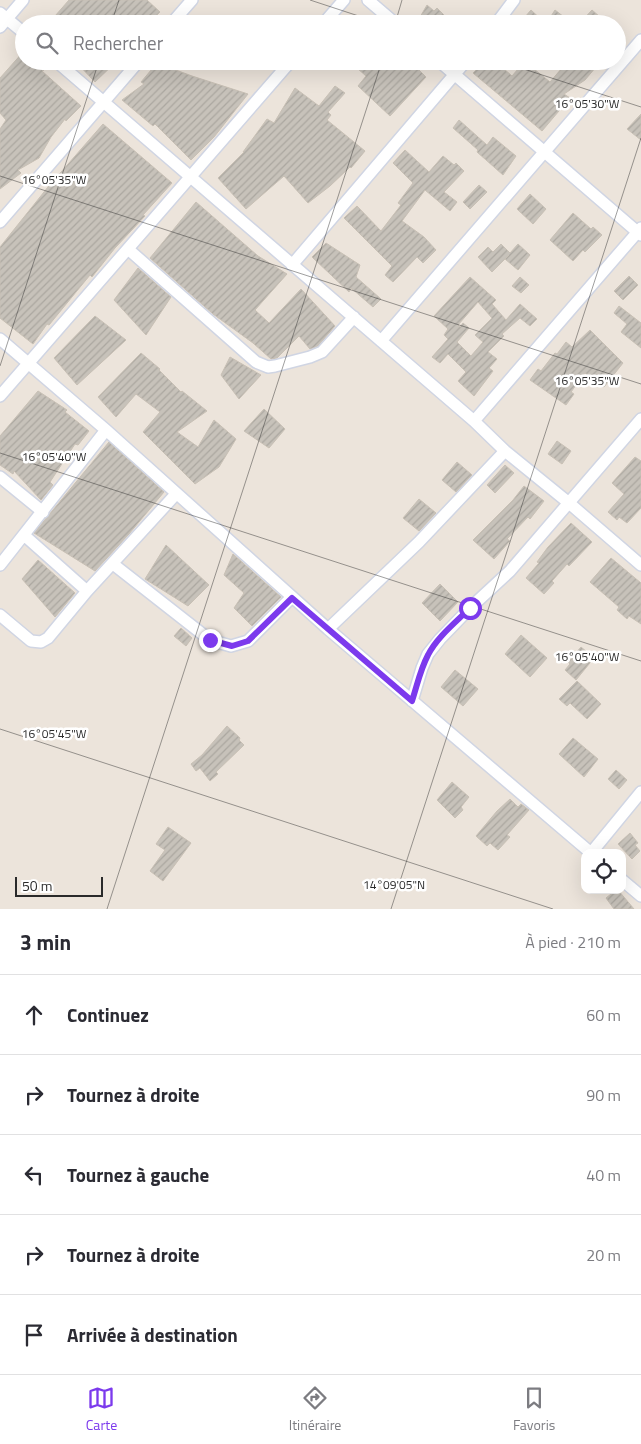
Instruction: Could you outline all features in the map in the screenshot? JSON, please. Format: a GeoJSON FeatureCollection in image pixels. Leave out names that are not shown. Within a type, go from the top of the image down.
{"type":"FeatureCollection","features":[{"type":"Feature","properties":{"kind":"street"},"geometry":{"type":"LineString","coordinates":[[15,28],[2,20],[23,0]]}},
{"type":"Feature","properties":{"kind":"street"},"geometry":{"type":"LineString","coordinates":[[179,15],[192,0]]}},
{"type":"Feature","properties":{"kind":"street"},"geometry":{"type":"LineString","coordinates":[[332,15],[344,0]]}},
{"type":"Feature","properties":{"kind":"street"},"geometry":{"type":"LineString","coordinates":[[368,0],[386,15]]}},
{"type":"Feature","properties":{"kind":"street"},"geometry":{"type":"LineString","coordinates":[[503,15],[514,0]]}},
{"type":"Feature","properties":{"kind":"street"},"geometry":{"type":"LineString","coordinates":[[626,58],[641,40]]}},
{"type":"Feature","properties":{"kind":"street"},"geometry":{"type":"LineString","coordinates":[[67,70],[474,421],[504,452],[569,503],[641,565]]}},
{"type":"Feature","properties":{"kind":"street"},"geometry":{"type":"LineString","coordinates":[[0,222],[131,70]]}},
{"type":"Feature","properties":{"kind":"street"},"geometry":{"type":"LineString","coordinates":[[0,396],[283,70]]}},
{"type":"Feature","properties":{"kind":"street"},"geometry":{"type":"LineString","coordinates":[[450,70],[640,232],[474,421]]}},
{"type":"Feature","properties":{"kind":"street"},"geometry":{"type":"LineString","coordinates":[[292,265],[460,70]]}},
{"type":"Feature","properties":{"kind":"street"},"geometry":{"type":"LineString","coordinates":[[381,341],[615,70]]}},
{"type":"Feature","properties":{"kind":"street"},"geometry":{"type":"LineString","coordinates":[[128,249],[256,362],[268,366],[310,358],[322,352],[354,317]]}},
{"type":"Feature","properties":{"kind":"street"},"geometry":{"type":"LineString","coordinates":[[0,339],[106,430],[292,598],[586,849]]}},
{"type":"Feature","properties":{"kind":"street"},"geometry":{"type":"LineString","coordinates":[[412,701],[422,668],[434,646],[510,570],[641,419]]}},
{"type":"Feature","properties":{"kind":"street"},"geometry":{"type":"LineString","coordinates":[[0,565],[106,430]]}},
{"type":"Feature","properties":{"kind":"street"},"geometry":{"type":"LineString","coordinates":[[328,629],[419,542],[504,452]]}},
{"type":"Feature","properties":{"kind":"street"},"geometry":{"type":"LineString","coordinates":[[0,477],[43,512]]}},
{"type":"Feature","properties":{"kind":"street"},"geometry":{"type":"LineString","coordinates":[[0,615],[31,642],[41,642],[48,638],[176,494]]}},
{"type":"Feature","properties":{"kind":"street"},"geometry":{"type":"LineString","coordinates":[[24,536],[88,591]]}},
{"type":"Feature","properties":{"kind":"street"},"geometry":{"type":"LineString","coordinates":[[112,564],[210,640],[232,646],[248,641],[292,598]]}},
{"type":"Feature","properties":{"kind":"street"},"geometry":{"type":"LineString","coordinates":[[594,849],[641,792]]}},
{"type":"Feature","properties":{"kind":"street"},"geometry":{"type":"LineString","coordinates":[[626,883],[641,896]]}},
{"type":"Feature","properties":{"kind":"building"},"geometry":{"type":"Polygon","coordinates":[[[69,0],[147,0],[160,12],[157,15],[56,15],[69,0]]]}},
{"type":"Feature","properties":{"kind":"building"},"geometry":{"type":"Polygon","coordinates":[[[427,5],[434,11],[437,8],[444,15],[421,15],[427,5]]]}},
{"type":"Feature","properties":{"kind":"building"},"geometry":{"type":"Polygon","coordinates":[[[531,10],[536,15],[527,15],[531,10]]]}},
{"type":"Feature","properties":{"kind":"building"},"geometry":{"type":"Polygon","coordinates":[[[555,10],[561,15],[552,15],[555,10]]]}},
{"type":"Feature","properties":{"kind":"building"},"geometry":{"type":"Polygon","coordinates":[[[592,10],[598,15],[587,15],[592,10]]]}},
{"type":"Feature","properties":{"kind":"building"},"geometry":{"type":"Polygon","coordinates":[[[15,61],[15,70],[44,70],[42,71],[81,106],[66,121],[65,119],[51,137],[39,158],[18,170],[21,173],[0,189],[0,129],[6,120],[0,113],[0,78],[15,61]]]}},
{"type":"Feature","properties":{"kind":"building"},"geometry":{"type":"Polygon","coordinates":[[[84,70],[108,70],[95,82],[84,70]]]}},
{"type":"Feature","properties":{"kind":"building"},"geometry":{"type":"Polygon","coordinates":[[[151,70],[176,70],[248,94],[214,137],[191,160],[155,124],[153,126],[122,100],[144,84],[141,82],[151,70]]]}},
{"type":"Feature","properties":{"kind":"building"},"geometry":{"type":"Polygon","coordinates":[[[359,70],[419,70],[426,77],[390,116],[358,86],[366,76],[359,70]]]}},
{"type":"Feature","properties":{"kind":"building"},"geometry":{"type":"Polygon","coordinates":[[[476,70],[505,70],[512,76],[517,70],[535,70],[550,82],[560,70],[593,70],[585,80],[564,94],[570,98],[542,131],[473,73],[476,70]]]}},
{"type":"Feature","properties":{"kind":"building"},"geometry":{"type":"Polygon","coordinates":[[[335,86],[345,93],[328,112],[331,115],[327,120],[365,151],[351,168],[308,203],[284,176],[246,209],[218,178],[244,152],[267,119],[274,123],[295,88],[319,106],[335,86]]]}},
{"type":"Feature","properties":{"kind":"building"},"geometry":{"type":"Polygon","coordinates":[[[641,114],[641,140],[627,129],[641,114]]]}},
{"type":"Feature","properties":{"kind":"building"},"geometry":{"type":"Polygon","coordinates":[[[459,120],[487,145],[493,137],[516,156],[503,175],[453,128],[459,120]]]}},
{"type":"Feature","properties":{"kind":"building"},"geometry":{"type":"Polygon","coordinates":[[[103,124],[172,183],[92,277],[90,275],[49,325],[47,324],[33,344],[0,318],[0,247],[48,187],[103,124]]]}},
{"type":"Feature","properties":{"kind":"building"},"geometry":{"type":"Polygon","coordinates":[[[405,150],[429,172],[443,156],[454,165],[456,163],[464,171],[444,192],[457,202],[450,211],[425,190],[402,221],[424,237],[436,250],[423,263],[417,257],[393,282],[385,275],[392,266],[344,218],[357,206],[381,231],[401,205],[398,203],[413,183],[393,163],[405,150]]]}},
{"type":"Feature","properties":{"kind":"building"},"geometry":{"type":"Polygon","coordinates":[[[479,185],[487,192],[470,209],[463,202],[479,185]]]}},
{"type":"Feature","properties":{"kind":"building"},"geometry":{"type":"Polygon","coordinates":[[[530,194],[546,209],[533,224],[517,209],[530,194]]]}},
{"type":"Feature","properties":{"kind":"building"},"geometry":{"type":"Polygon","coordinates":[[[196,202],[258,256],[287,274],[255,310],[269,323],[301,289],[335,326],[318,346],[310,349],[299,336],[277,358],[271,359],[253,343],[213,314],[150,258],[196,202]]]}},
{"type":"Feature","properties":{"kind":"building"},"geometry":{"type":"Polygon","coordinates":[[[573,213],[591,229],[593,227],[602,235],[585,252],[583,250],[573,261],[550,240],[573,213]]]}},
{"type":"Feature","properties":{"kind":"building"},"geometry":{"type":"Polygon","coordinates":[[[326,243],[360,265],[356,277],[381,299],[373,307],[351,288],[349,292],[312,257],[326,243]]]}},
{"type":"Feature","properties":{"kind":"building"},"geometry":{"type":"Polygon","coordinates":[[[501,244],[510,253],[518,244],[530,255],[518,270],[505,259],[492,272],[478,257],[488,247],[493,252],[501,244]]]}},
{"type":"Feature","properties":{"kind":"building"},"geometry":{"type":"Polygon","coordinates":[[[138,268],[171,297],[146,335],[114,300],[138,268]]]}},
{"type":"Feature","properties":{"kind":"building"},"geometry":{"type":"Polygon","coordinates":[[[629,276],[638,285],[623,300],[614,291],[629,276]]]}},
{"type":"Feature","properties":{"kind":"building"},"geometry":{"type":"Polygon","coordinates":[[[470,277],[496,300],[492,304],[506,320],[520,304],[537,319],[530,326],[520,318],[502,334],[504,336],[488,352],[497,359],[489,368],[493,371],[474,396],[458,381],[466,372],[448,354],[440,363],[432,357],[448,339],[444,335],[448,329],[434,316],[470,277]],[[478,302],[458,325],[460,327],[463,323],[469,328],[457,342],[471,356],[483,342],[475,335],[492,318],[478,302]]]}},
{"type":"Feature","properties":{"kind":"building"},"geometry":{"type":"Polygon","coordinates":[[[520,277],[529,285],[521,293],[512,286],[520,277]]]}},
{"type":"Feature","properties":{"kind":"building"},"geometry":{"type":"Polygon","coordinates":[[[619,306],[641,323],[641,348],[621,332],[627,324],[614,313],[619,306]]]}},
{"type":"Feature","properties":{"kind":"building"},"geometry":{"type":"Polygon","coordinates":[[[95,316],[126,340],[77,385],[54,358],[95,316]]]}},
{"type":"Feature","properties":{"kind":"building"},"geometry":{"type":"Polygon","coordinates":[[[590,330],[623,363],[604,387],[585,373],[571,392],[574,394],[566,405],[530,380],[538,369],[541,371],[566,342],[572,347],[590,330]]]}},
{"type":"Feature","properties":{"kind":"building"},"geometry":{"type":"Polygon","coordinates":[[[141,353],[160,369],[181,392],[207,411],[177,432],[198,447],[214,420],[236,439],[219,467],[195,484],[143,432],[160,412],[136,394],[116,417],[98,397],[141,353]]]}},
{"type":"Feature","properties":{"kind":"building"},"geometry":{"type":"Polygon","coordinates":[[[230,357],[261,375],[239,399],[221,375],[230,357]]]}},
{"type":"Feature","properties":{"kind":"building"},"geometry":{"type":"Polygon","coordinates":[[[38,391],[67,410],[65,412],[89,431],[78,445],[75,444],[50,482],[53,485],[41,500],[14,471],[13,474],[0,465],[0,436],[38,391]]]}},
{"type":"Feature","properties":{"kind":"building"},"geometry":{"type":"Polygon","coordinates":[[[264,409],[285,429],[269,448],[244,431],[264,409]]]}},
{"type":"Feature","properties":{"kind":"building"},"geometry":{"type":"Polygon","coordinates":[[[557,441],[571,451],[562,464],[548,454],[557,441]]]}},
{"type":"Feature","properties":{"kind":"building"},"geometry":{"type":"Polygon","coordinates":[[[109,442],[164,492],[95,571],[34,533],[109,442]]]}},
{"type":"Feature","properties":{"kind":"building"},"geometry":{"type":"Polygon","coordinates":[[[635,457],[641,461],[641,508],[627,523],[619,517],[617,520],[608,512],[624,494],[612,483],[635,457]]]}},
{"type":"Feature","properties":{"kind":"building"},"geometry":{"type":"Polygon","coordinates":[[[457,462],[472,475],[456,492],[442,480],[457,462]]]}},
{"type":"Feature","properties":{"kind":"building"},"geometry":{"type":"Polygon","coordinates":[[[505,465],[514,473],[495,493],[487,485],[505,465]]]}},
{"type":"Feature","properties":{"kind":"building"},"geometry":{"type":"Polygon","coordinates":[[[524,486],[544,501],[530,519],[528,517],[507,539],[510,541],[494,559],[473,540],[513,500],[524,486]]]}},
{"type":"Feature","properties":{"kind":"building"},"geometry":{"type":"Polygon","coordinates":[[[419,499],[436,513],[419,531],[403,518],[419,499]]]}},
{"type":"Feature","properties":{"kind":"building"},"geometry":{"type":"Polygon","coordinates":[[[571,523],[592,542],[569,566],[567,564],[552,581],[554,583],[544,594],[526,578],[539,563],[537,562],[548,547],[571,523]]]}},
{"type":"Feature","properties":{"kind":"building"},"geometry":{"type":"Polygon","coordinates":[[[166,545],[209,585],[188,606],[145,579],[166,545]]]}},
{"type":"Feature","properties":{"kind":"building"},"geometry":{"type":"Polygon","coordinates":[[[233,554],[281,597],[252,626],[234,608],[244,593],[224,575],[233,554]]]}},
{"type":"Feature","properties":{"kind":"building"},"geometry":{"type":"Polygon","coordinates":[[[611,558],[641,583],[641,624],[629,616],[627,619],[617,610],[619,607],[590,582],[611,558]]]}},
{"type":"Feature","properties":{"kind":"building"},"geometry":{"type":"Polygon","coordinates":[[[38,560],[75,593],[55,617],[22,579],[38,560]]]}},
{"type":"Feature","properties":{"kind":"building"},"geometry":{"type":"Polygon","coordinates":[[[440,584],[458,602],[440,621],[422,603],[440,584]]]}},
{"type":"Feature","properties":{"kind":"building"},"geometry":{"type":"Polygon","coordinates":[[[181,628],[192,638],[186,646],[174,636],[181,628]]]}},
{"type":"Feature","properties":{"kind":"building"},"geometry":{"type":"Polygon","coordinates":[[[521,635],[547,658],[530,677],[505,654],[521,635]]]}},
{"type":"Feature","properties":{"kind":"building"},"geometry":{"type":"Polygon","coordinates":[[[581,647],[594,658],[576,680],[565,670],[570,664],[568,662],[581,647]]]}},
{"type":"Feature","properties":{"kind":"building"},"geometry":{"type":"Polygon","coordinates":[[[455,670],[478,689],[463,706],[441,687],[455,670]]]}},
{"type":"Feature","properties":{"kind":"building"},"geometry":{"type":"Polygon","coordinates":[[[577,681],[601,704],[587,719],[570,703],[567,706],[559,699],[577,681]]]}},
{"type":"Feature","properties":{"kind":"building"},"geometry":{"type":"Polygon","coordinates":[[[227,726],[240,738],[239,740],[244,745],[216,772],[218,774],[210,781],[200,768],[196,771],[191,764],[202,755],[227,726]]]}},
{"type":"Feature","properties":{"kind":"building"},"geometry":{"type":"Polygon","coordinates":[[[573,738],[598,759],[584,777],[559,754],[573,738]]]}},
{"type":"Feature","properties":{"kind":"building"},"geometry":{"type":"Polygon","coordinates":[[[616,770],[627,780],[619,789],[608,779],[616,770]]]}},
{"type":"Feature","properties":{"kind":"building"},"geometry":{"type":"Polygon","coordinates":[[[452,782],[469,797],[461,807],[463,810],[455,818],[437,800],[452,782]]]}},
{"type":"Feature","properties":{"kind":"building"},"geometry":{"type":"Polygon","coordinates":[[[510,799],[518,807],[521,804],[529,810],[507,835],[510,837],[498,850],[490,843],[487,846],[476,836],[510,799]]]}},
{"type":"Feature","properties":{"kind":"building"},"geometry":{"type":"Polygon","coordinates":[[[168,827],[191,843],[163,881],[150,871],[165,850],[156,844],[168,827]]]}},
{"type":"Feature","properties":{"kind":"building"},"geometry":{"type":"Polygon","coordinates":[[[630,833],[638,843],[635,845],[640,851],[632,859],[626,853],[626,849],[623,849],[618,844],[630,833]]]}},
{"type":"Feature","properties":{"kind":"building"},"geometry":{"type":"Polygon","coordinates":[[[611,894],[621,894],[634,909],[614,909],[606,898],[611,894]]]}},
{"type":"Feature","properties":{"kind":"route"},"geometry":{"type":"LineString","coordinates":[[210,640],[232,646],[248,641],[292,598],[412,701],[428,654],[470,608]]}}]}
